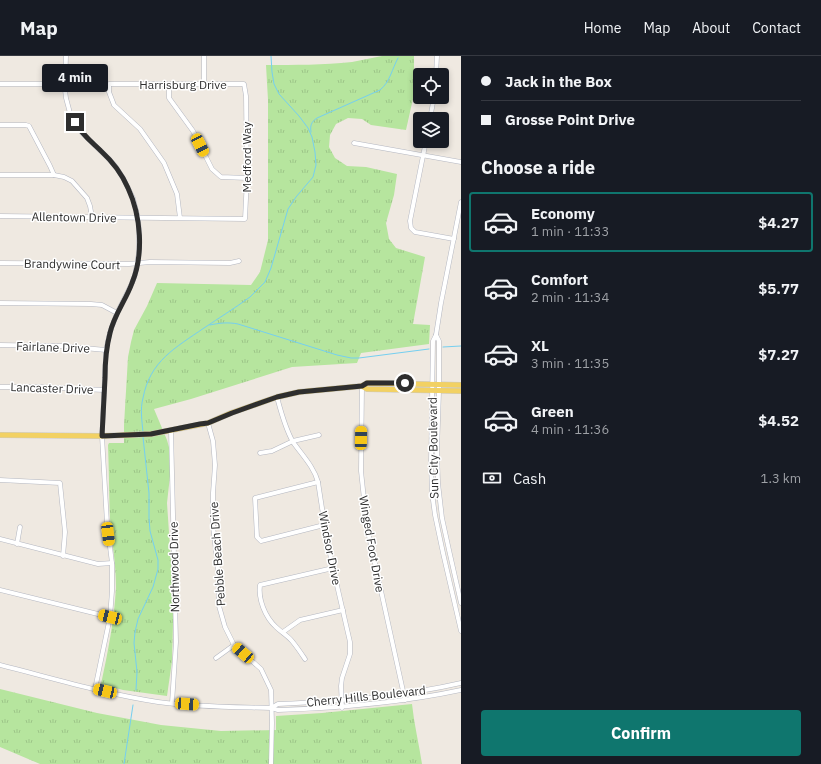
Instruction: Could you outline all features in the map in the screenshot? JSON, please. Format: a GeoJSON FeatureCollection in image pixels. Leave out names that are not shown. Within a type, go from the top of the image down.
{"type":"FeatureCollection","features":[{"type":"Feature","properties":{"kind":"main road"},"geometry":{"type":"LineString","coordinates":[[0,435],[102,436],[151,434],[208,423],[277,397],[299,392],[362,386],[367,383],[461,385]]}},
{"type":"Feature","properties":{"kind":"main road"},"geometry":{"type":"LineString","coordinates":[[362,386],[367,389],[461,391]]}},
{"type":"Feature","properties":{"kind":"street"},"geometry":{"type":"LineString","coordinates":[[66,56],[65,84],[68,108],[78,128],[87,139],[116,167],[128,187],[138,218],[138,263],[132,283],[117,313],[110,332],[106,350],[102,436],[107,523],[112,564],[111,599],[110,617],[95,689]]}},
{"type":"Feature","properties":{"kind":"street"},"geometry":{"type":"LineString","coordinates":[[204,56],[204,84]]}},
{"type":"Feature","properties":{"kind":"street"},"geometry":{"type":"LineString","coordinates":[[436,68],[437,56]]}},
{"type":"Feature","properties":{"kind":"street"},"geometry":{"type":"LineString","coordinates":[[0,84],[65,84]]}},
{"type":"Feature","properties":{"kind":"street","name":"Harrisburg Drive"},"geometry":{"type":"LineString","coordinates":[[180,218],[177,194],[164,163],[140,129],[114,105],[109,92],[110,84],[244,84],[246,96]]}},
{"type":"Feature","properties":{"kind":"street"},"geometry":{"type":"LineString","coordinates":[[169,85],[169,98],[193,131],[212,169],[221,176],[247,178]]}},
{"type":"Feature","properties":{"kind":"street","name":"Medford Way"},"geometry":{"type":"LineString","coordinates":[[245,219],[247,178],[246,96]]}},
{"type":"Feature","properties":{"kind":"street"},"geometry":{"type":"LineString","coordinates":[[0,125],[28,126],[54,175]]}},
{"type":"Feature","properties":{"kind":"street"},"geometry":{"type":"LineString","coordinates":[[354,143],[461,162]]}},
{"type":"Feature","properties":{"kind":"street"},"geometry":{"type":"LineString","coordinates":[[424,148],[410,221],[411,228],[415,232],[454,239]]}},
{"type":"Feature","properties":{"kind":"street"},"geometry":{"type":"LineString","coordinates":[[0,175],[54,175],[64,177],[72,181],[87,198],[92,217]]}},
{"type":"Feature","properties":{"kind":"street","name":"Sun City Boulevard"},"geometry":{"type":"LineString","coordinates":[[461,202],[436,334],[433,341],[431,463],[433,500],[441,546],[461,631]]}},
{"type":"Feature","properties":{"kind":"street","name":"Allentown Drive"},"geometry":{"type":"LineString","coordinates":[[0,216],[245,219]]}},
{"type":"Feature","properties":{"kind":"street","name":"Brandywine Court"},"geometry":{"type":"LineString","coordinates":[[0,263],[129,264],[150,262],[230,263],[240,261]]}},
{"type":"Feature","properties":{"kind":"street"},"geometry":{"type":"LineString","coordinates":[[0,303],[91,304],[102,306],[117,313]]}},
{"type":"Feature","properties":{"kind":"street","name":"Sun City Boulevard"},"geometry":{"type":"LineString","coordinates":[[436,334],[439,341],[437,463],[439,497],[461,603]]}},
{"type":"Feature","properties":{"kind":"street","name":"Fairlane Drive"},"geometry":{"type":"LineString","coordinates":[[0,345],[86,347],[106,350]]}},
{"type":"Feature","properties":{"kind":"street","name":"Winged Foot Drive"},"geometry":{"type":"LineString","coordinates":[[362,386],[361,471],[364,507],[367,527],[405,700]]}},
{"type":"Feature","properties":{"kind":"street","name":"Lancaster Drive"},"geometry":{"type":"LineString","coordinates":[[0,387],[104,390]]}},
{"type":"Feature","properties":{"kind":"street","name":"Windsor Drive"},"geometry":{"type":"LineString","coordinates":[[277,397],[287,430],[316,474],[318,482],[324,525],[350,642],[350,654],[342,678],[341,686],[342,708]]}},
{"type":"Feature","properties":{"kind":"street","name":"Pebble Beach Drive"},"geometry":{"type":"LineString","coordinates":[[208,423],[213,441],[215,466],[213,526],[218,569],[219,606],[225,627],[234,646],[261,669],[271,690],[271,764]]}},
{"type":"Feature","properties":{"kind":"street","name":"Northwood Drive"},"geometry":{"type":"LineString","coordinates":[[171,430],[176,642],[172,703]]}},
{"type":"Feature","properties":{"kind":"street"},"geometry":{"type":"LineString","coordinates":[[260,454],[272,451],[293,441],[319,435]]}},
{"type":"Feature","properties":{"kind":"street"},"geometry":{"type":"LineString","coordinates":[[0,480],[60,482],[65,532],[63,556]]}},
{"type":"Feature","properties":{"kind":"street"},"geometry":{"type":"LineString","coordinates":[[318,482],[256,498],[257,537],[261,541],[324,525]]}},
{"type":"Feature","properties":{"kind":"street"},"geometry":{"type":"LineString","coordinates":[[17,544],[20,527]]}},
{"type":"Feature","properties":{"kind":"street"},"geometry":{"type":"LineString","coordinates":[[0,539],[98,564],[112,564]]}},
{"type":"Feature","properties":{"kind":"street"},"geometry":{"type":"LineString","coordinates":[[305,659],[292,641],[276,627],[267,616],[262,605],[259,592],[260,585],[333,568]]}},
{"type":"Feature","properties":{"kind":"street"},"geometry":{"type":"LineString","coordinates":[[0,590],[110,617]]}},
{"type":"Feature","properties":{"kind":"street"},"geometry":{"type":"LineString","coordinates":[[283,632],[300,620],[343,610]]}},
{"type":"Feature","properties":{"kind":"street"},"geometry":{"type":"LineString","coordinates":[[216,658],[234,646]]}},
{"type":"Feature","properties":{"kind":"street","name":"Cherry Hills Boulevard"},"geometry":{"type":"LineString","coordinates":[[0,665],[131,697],[172,703],[271,708],[278,710],[342,708],[405,700],[461,690]]}},
{"type":"Feature","properties":{"kind":"street","name":"Cherry Hills Boulevard"},"geometry":{"type":"LineString","coordinates":[[271,708],[278,704],[342,701],[404,694],[461,683]]}},
{"type":"Feature","properties":{"kind":"green space"},"geometry":{"type":"Polygon","coordinates":[[[382,56],[414,56],[413,98],[406,130],[371,125],[362,119],[348,118],[336,124],[330,135],[329,147],[335,158],[347,166],[366,167],[397,174],[394,195],[386,223],[389,239],[396,248],[425,257],[413,324],[430,325],[429,344],[361,353],[357,363],[292,367],[191,399],[154,409],[167,440],[172,458],[167,503],[173,592],[173,624],[172,661],[167,696],[123,690],[101,684],[114,612],[116,588],[115,562],[110,518],[108,445],[109,443],[124,443],[128,357],[134,330],[157,283],[251,285],[260,272],[268,240],[268,100],[266,65],[309,65],[352,62],[382,56]]]}},
{"type":"Feature","properties":{"kind":"green space"},"geometry":{"type":"Polygon","coordinates":[[[0,689],[97,713],[161,725],[221,731],[276,730],[276,716],[412,704],[422,764],[40,764],[0,747],[0,689]]]}},
{"type":"Feature","properties":{"kind":"waterway"},"geometry":{"type":"LineString","coordinates":[[143,432],[142,402],[146,385],[151,374],[165,357],[174,349],[250,297],[265,282],[271,268],[288,209],[313,177],[316,165],[312,137],[308,128],[299,116],[279,94],[274,84],[271,56]]}},
{"type":"Feature","properties":{"kind":"waterway"},"geometry":{"type":"LineString","coordinates":[[311,132],[311,124],[317,118],[380,90],[389,79],[398,58]]}},
{"type":"Feature","properties":{"kind":"waterway"},"geometry":{"type":"LineString","coordinates":[[210,325],[224,323],[238,324],[351,358],[429,349]]}},
{"type":"Feature","properties":{"kind":"waterway"},"geometry":{"type":"LineString","coordinates":[[443,347],[461,346]]}},
{"type":"Feature","properties":{"kind":"waterway"},"geometry":{"type":"LineString","coordinates":[[136,690],[137,672],[134,643],[135,632],[138,619],[153,587],[158,569],[158,560],[150,531],[149,493],[143,437]]}},
{"type":"Feature","properties":{"kind":"waterway"},"geometry":{"type":"LineString","coordinates":[[124,764],[133,705]]}},
{"type":"Feature","properties":{"kind":"route"},"geometry":{"type":"LineString","coordinates":[[75,122],[87,139],[108,158],[123,178],[136,208],[139,229],[139,252],[135,275],[117,313],[110,332],[106,350],[102,436],[151,434],[208,423],[277,397],[299,392],[362,386],[367,383],[405,383]]}}]}
